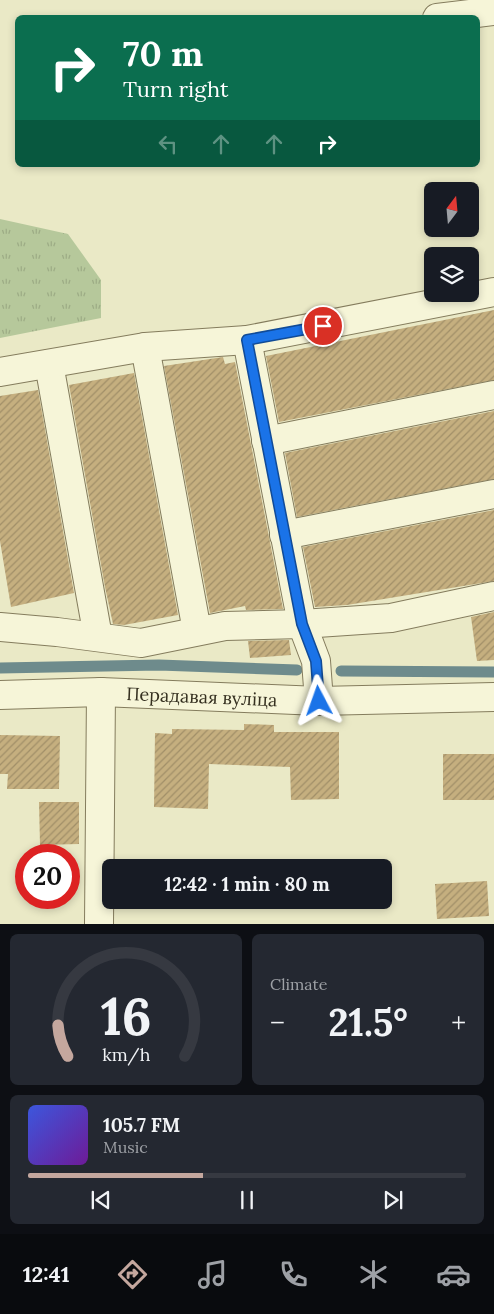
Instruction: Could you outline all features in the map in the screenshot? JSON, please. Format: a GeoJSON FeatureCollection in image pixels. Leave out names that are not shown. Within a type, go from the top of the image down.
{"type":"FeatureCollection","features":[{"type":"Feature","properties":{"kind":"street"},"geometry":{"type":"LineString","coordinates":[[461,15],[494,11]]}},
{"type":"Feature","properties":{"kind":"street"},"geometry":{"type":"LineString","coordinates":[[0,372],[145,347],[247,340],[494,292]]}},
{"type":"Feature","properties":{"kind":"street"},"geometry":{"type":"LineString","coordinates":[[247,340],[302,624],[316,661],[319,701]]}},
{"type":"Feature","properties":{"kind":"street"},"geometry":{"type":"LineString","coordinates":[[145,347],[197,632]]}},
{"type":"Feature","properties":{"kind":"street"},"geometry":{"type":"LineString","coordinates":[[49,364],[98,637]]}},
{"type":"Feature","properties":{"kind":"street"},"geometry":{"type":"LineString","coordinates":[[266,441],[494,395]]}},
{"type":"Feature","properties":{"kind":"street"},"geometry":{"type":"LineString","coordinates":[[284,534],[494,494]]}},
{"type":"Feature","properties":{"kind":"street"},"geometry":{"type":"LineString","coordinates":[[0,627],[140,643],[225,626],[302,624],[391,618],[494,596]]}},
{"type":"Feature","properties":{"kind":"street"},"geometry":{"type":"LineString","coordinates":[[99,924],[101,692]]}},
{"type":"Feature","properties":{"kind":"street","name":"Перадавая вуліца"},"geometry":{"type":"LineString","coordinates":[[0,695],[101,692],[319,701],[494,697]]}},
{"type":"Feature","properties":{"kind":"green space"},"geometry":{"type":"Polygon","coordinates":[[[0,219],[68,234],[101,280],[101,318],[0,338],[0,219]]]}},
{"type":"Feature","properties":{"kind":"building"},"geometry":{"type":"Polygon","coordinates":[[[494,310],[494,380],[279,422],[266,356],[494,310]]]}},
{"type":"Feature","properties":{"kind":"building"},"geometry":{"type":"Polygon","coordinates":[[[223,357],[225,364],[235,362],[283,609],[246,610],[245,606],[210,613],[164,366],[223,357]]]}},
{"type":"Feature","properties":{"kind":"building"},"geometry":{"type":"Polygon","coordinates":[[[134,373],[178,615],[124,625],[113,624],[69,385],[134,373]]]}},
{"type":"Feature","properties":{"kind":"building"},"geometry":{"type":"Polygon","coordinates":[[[38,390],[74,593],[11,607],[0,541],[0,396],[38,390]]]}},
{"type":"Feature","properties":{"kind":"building"},"geometry":{"type":"Polygon","coordinates":[[[494,411],[494,479],[297,517],[285,453],[494,411]]]}},
{"type":"Feature","properties":{"kind":"building"},"geometry":{"type":"Polygon","coordinates":[[[494,510],[494,581],[347,605],[315,607],[303,547],[494,510]]]}},
{"type":"Feature","properties":{"kind":"building"},"geometry":{"type":"Polygon","coordinates":[[[494,612],[494,660],[477,661],[471,617],[494,612]]]}},
{"type":"Feature","properties":{"kind":"building"},"geometry":{"type":"Polygon","coordinates":[[[289,640],[291,655],[250,658],[248,641],[289,640]]]}},
{"type":"Feature","properties":{"kind":"building"},"geometry":{"type":"Polygon","coordinates":[[[244,724],[274,725],[274,732],[339,732],[339,799],[291,800],[290,767],[209,764],[208,809],[154,807],[155,733],[172,734],[172,729],[244,730],[244,724]]]}},
{"type":"Feature","properties":{"kind":"building"},"geometry":{"type":"Polygon","coordinates":[[[0,735],[60,736],[59,789],[7,789],[8,774],[0,774],[0,735]]]}},
{"type":"Feature","properties":{"kind":"building"},"geometry":{"type":"Polygon","coordinates":[[[443,754],[494,754],[494,800],[443,800],[443,754]]]}},
{"type":"Feature","properties":{"kind":"building"},"geometry":{"type":"Polygon","coordinates":[[[39,802],[79,802],[79,844],[40,844],[39,802]]]}},
{"type":"Feature","properties":{"kind":"building"},"geometry":{"type":"Polygon","coordinates":[[[487,881],[489,916],[437,919],[435,884],[487,881]]]}},
{"type":"Feature","properties":{"kind":"waterway"},"geometry":{"type":"LineString","coordinates":[[0,668],[159,665],[297,670]]}},
{"type":"Feature","properties":{"kind":"waterway"},"geometry":{"type":"LineString","coordinates":[[341,671],[494,672]]}},
{"type":"Feature","properties":{"kind":"route"},"geometry":{"type":"LineString","coordinates":[[319,701],[316,661],[302,624],[247,340],[323,326]]}}]}
